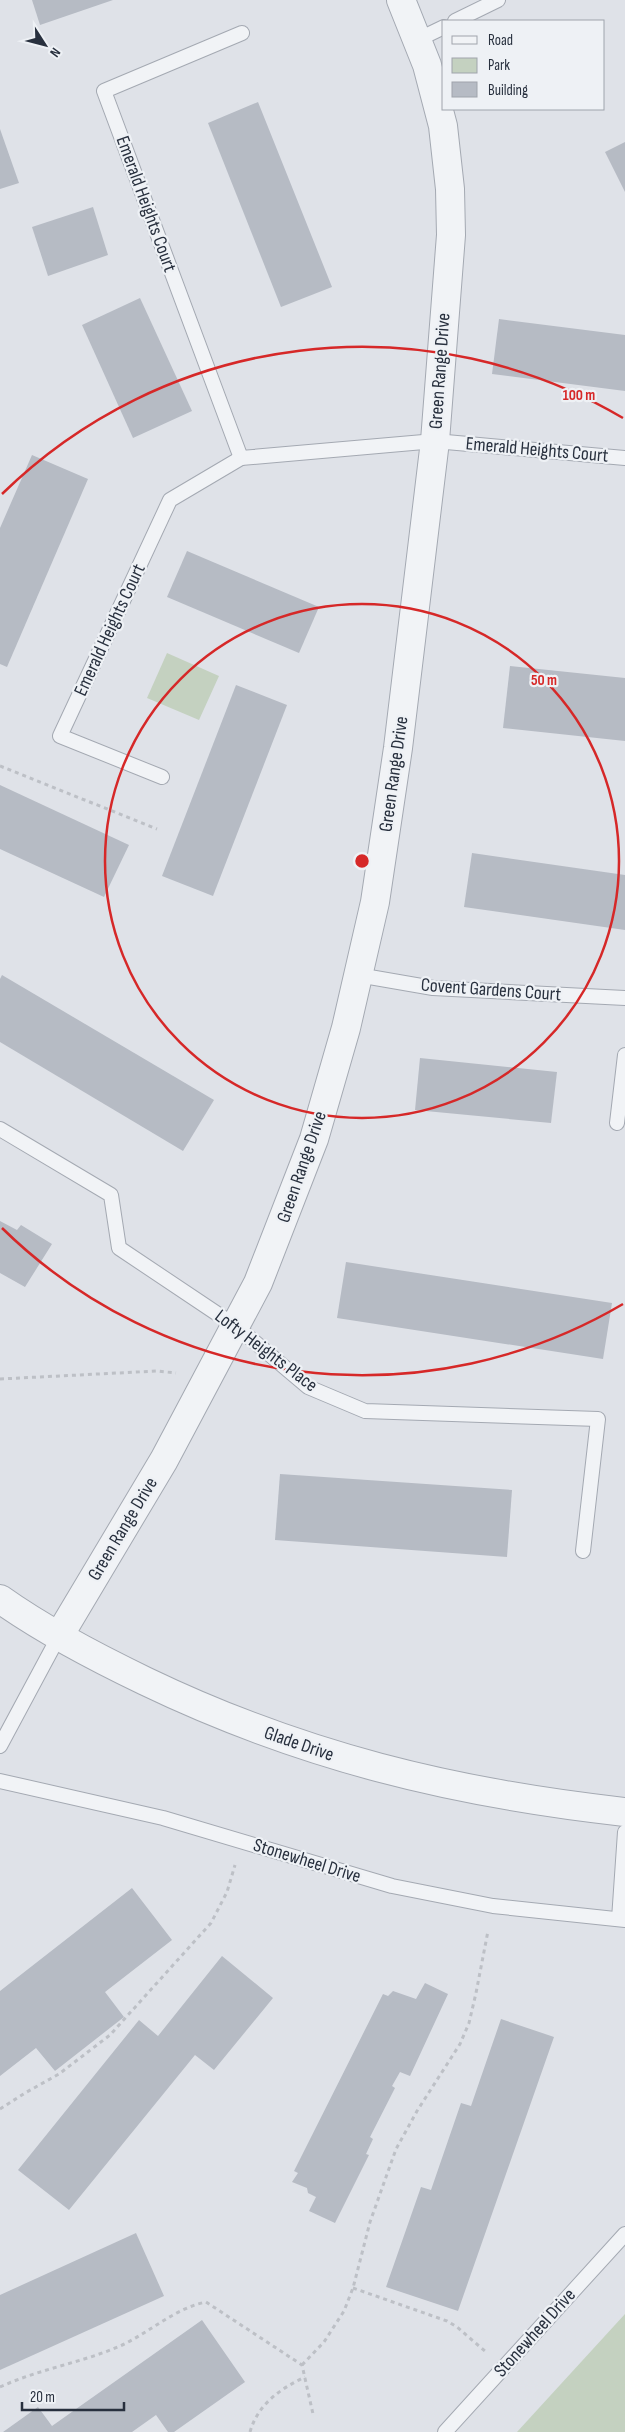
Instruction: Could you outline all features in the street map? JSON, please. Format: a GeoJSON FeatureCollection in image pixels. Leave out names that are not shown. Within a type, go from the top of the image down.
{"type":"FeatureCollection","features":[{"type":"Feature","properties":{"kind":"street","name":"Green Range Drive"},"geometry":{"type":"LineString","coordinates":[[59,1636],[164,1460],[236,1327],[275,1243],[314,1139],[346,1028],[375,902],[398,748],[435,441],[451,235],[450,189],[443,126],[427,65],[401,0]]}},
{"type":"Feature","properties":{"kind":"street","name":"Glade Drive"},"geometry":{"type":"LineString","coordinates":[[0,1599],[59,1636],[183,1699],[247,1726],[318,1751],[394,1773],[498,1795],[625,1812]]}},
{"type":"Feature","properties":{"kind":"lane"},"geometry":{"type":"LineString","coordinates":[[457,20],[498,0]]}},
{"type":"Feature","properties":{"kind":"lane"},"geometry":{"type":"LineString","coordinates":[[417,40],[442,28]]}},
{"type":"Feature","properties":{"kind":"lane","name":"Emerald Heights Court"},"geometry":{"type":"LineString","coordinates":[[241,458],[104,91],[242,33]]}},
{"type":"Feature","properties":{"kind":"lane","name":"Emerald Heights Court"},"geometry":{"type":"LineString","coordinates":[[162,777],[60,736],[170,500],[241,458],[435,441],[625,458]]}},
{"type":"Feature","properties":{"kind":"lane","name":"Covent Gardens Court"},"geometry":{"type":"LineString","coordinates":[[358,975],[433,988],[625,998]]}},
{"type":"Feature","properties":{"kind":"lane"},"geometry":{"type":"LineString","coordinates":[[617,1123],[625,1055]]}},
{"type":"Feature","properties":{"kind":"lane","name":"Lofty Heights Place"},"geometry":{"type":"LineString","coordinates":[[0,1129],[111,1195],[119,1248],[236,1327],[308,1387],[365,1410],[598,1419],[583,1551]]}},
{"type":"Feature","properties":{"kind":"lane"},"geometry":{"type":"LineString","coordinates":[[0,1746],[59,1636]]}},
{"type":"Feature","properties":{"kind":"lane","name":"Stonewheel Drive"},"geometry":{"type":"LineString","coordinates":[[0,1781],[163,1818],[242,1840],[367,1880],[492,1906],[622,1920],[625,1832]]}},
{"type":"Feature","properties":{"kind":"lane","name":"Stonewheel Drive"},"geometry":{"type":"LineString","coordinates":[[445,2432],[625,2234]]}},
{"type":"Feature","properties":{"kind":"path"},"geometry":{"type":"LineString","coordinates":[[0,766],[157,829]]}},
{"type":"Feature","properties":{"kind":"path"},"geometry":{"type":"LineString","coordinates":[[0,1379],[171,1371],[206,1382]]}},
{"type":"Feature","properties":{"kind":"path"},"geometry":{"type":"LineString","coordinates":[[0,2109],[59,2074],[110,2035],[160,1978],[199,1939],[211,1923],[227,1892],[242,1840]]}},
{"type":"Feature","properties":{"kind":"path"},"geometry":{"type":"LineString","coordinates":[[302,2365],[335,2328],[353,2288],[370,2222],[396,2149],[417,2111],[454,2056],[469,2023],[492,1906]]}},
{"type":"Feature","properties":{"kind":"path"},"geometry":{"type":"LineString","coordinates":[[353,2288],[447,2321],[466,2334],[504,2368]]}},
{"type":"Feature","properties":{"kind":"path"},"geometry":{"type":"LineString","coordinates":[[0,2387],[29,2375],[78,2362],[122,2346],[189,2307],[206,2302],[302,2365],[313,2414]]}},
{"type":"Feature","properties":{"kind":"path"},"geometry":{"type":"LineString","coordinates":[[250,2432],[258,2412],[267,2402],[278,2392],[305,2377]]}},
{"type":"Feature","properties":{"kind":"green space"},"geometry":{"type":"Polygon","coordinates":[[[167,653],[219,676],[199,720],[147,698],[167,653]]]}},
{"type":"Feature","properties":{"kind":"green space"},"geometry":{"type":"Polygon","coordinates":[[[625,2314],[625,2432],[517,2432],[625,2314]]]}},
{"type":"Feature","properties":{"kind":"building"},"geometry":{"type":"Polygon","coordinates":[[[32,0],[113,0],[40,25],[32,0]]]}},
{"type":"Feature","properties":{"kind":"building"},"geometry":{"type":"Polygon","coordinates":[[[258,102],[332,287],[281,307],[208,123],[258,102]]]}},
{"type":"Feature","properties":{"kind":"building"},"geometry":{"type":"Polygon","coordinates":[[[0,129],[19,183],[0,189],[0,129]]]}},
{"type":"Feature","properties":{"kind":"building"},"geometry":{"type":"Polygon","coordinates":[[[625,142],[625,192],[605,152],[625,142]]]}},
{"type":"Feature","properties":{"kind":"building"},"geometry":{"type":"Polygon","coordinates":[[[93,207],[108,255],[48,276],[32,227],[93,207]]]}},
{"type":"Feature","properties":{"kind":"building"},"geometry":{"type":"Polygon","coordinates":[[[140,298],[192,411],[133,438],[82,325],[140,298]]]}},
{"type":"Feature","properties":{"kind":"building"},"geometry":{"type":"Polygon","coordinates":[[[499,319],[625,335],[625,391],[492,374],[499,319]]]}},
{"type":"Feature","properties":{"kind":"building"},"geometry":{"type":"Polygon","coordinates":[[[32,455],[88,479],[7,667],[0,664],[0,528],[32,455]]]}},
{"type":"Feature","properties":{"kind":"building"},"geometry":{"type":"Polygon","coordinates":[[[187,551],[319,607],[299,653],[167,597],[187,551]]]}},
{"type":"Feature","properties":{"kind":"building"},"geometry":{"type":"Polygon","coordinates":[[[510,666],[625,678],[625,741],[503,728],[510,666]]]}},
{"type":"Feature","properties":{"kind":"building"},"geometry":{"type":"Polygon","coordinates":[[[236,685],[287,705],[213,896],[162,876],[236,685]]]}},
{"type":"Feature","properties":{"kind":"building"},"geometry":{"type":"Polygon","coordinates":[[[0,785],[129,845],[104,897],[0,849],[0,785]]]}},
{"type":"Feature","properties":{"kind":"building"},"geometry":{"type":"Polygon","coordinates":[[[472,853],[625,875],[625,930],[464,907],[472,853]]]}},
{"type":"Feature","properties":{"kind":"building"},"geometry":{"type":"Polygon","coordinates":[[[2,975],[214,1100],[183,1151],[0,1042],[0,979],[2,975]]]}},
{"type":"Feature","properties":{"kind":"building"},"geometry":{"type":"Polygon","coordinates":[[[420,1058],[557,1072],[551,1123],[415,1110],[420,1058]]]}},
{"type":"Feature","properties":{"kind":"building"},"geometry":{"type":"Polygon","coordinates":[[[0,1221],[17,1230],[21,1225],[52,1244],[25,1287],[0,1273],[0,1221]]]}},
{"type":"Feature","properties":{"kind":"building"},"geometry":{"type":"Polygon","coordinates":[[[346,1262],[612,1303],[603,1359],[337,1318],[346,1262]]]}},
{"type":"Feature","properties":{"kind":"building"},"geometry":{"type":"Polygon","coordinates":[[[280,1474],[512,1490],[507,1557],[275,1540],[280,1474]]]}},
{"type":"Feature","properties":{"kind":"building"},"geometry":{"type":"Polygon","coordinates":[[[132,1888],[172,1940],[105,1992],[124,2017],[55,2071],[36,2048],[0,2076],[0,1991],[132,1888]]]}},
{"type":"Feature","properties":{"kind":"building"},"geometry":{"type":"Polygon","coordinates":[[[222,1956],[273,1998],[214,2070],[195,2055],[69,2210],[18,2170],[139,2020],[158,2036],[222,1956]]]}},
{"type":"Feature","properties":{"kind":"building"},"geometry":{"type":"Polygon","coordinates":[[[425,1983],[448,1994],[410,2076],[400,2072],[392,2086],[395,2088],[370,2137],[373,2139],[366,2154],[369,2155],[335,2223],[309,2211],[316,2197],[308,2193],[307,2188],[292,2182],[298,2173],[294,2171],[383,1994],[388,1996],[393,1991],[416,1999],[425,1983]]]}},
{"type":"Feature","properties":{"kind":"building"},"geometry":{"type":"Polygon","coordinates":[[[501,2019],[554,2037],[458,2311],[386,2287],[421,2187],[431,2190],[461,2103],[471,2106],[501,2019]]]}},
{"type":"Feature","properties":{"kind":"building"},"geometry":{"type":"Polygon","coordinates":[[[136,2233],[164,2296],[0,2370],[0,2295],[136,2233]]]}},
{"type":"Feature","properties":{"kind":"building"},"geometry":{"type":"Polygon","coordinates":[[[202,2320],[245,2382],[174,2432],[168,2432],[156,2415],[132,2432],[3,2432],[38,2407],[52,2426],[202,2320]]]}}]}
